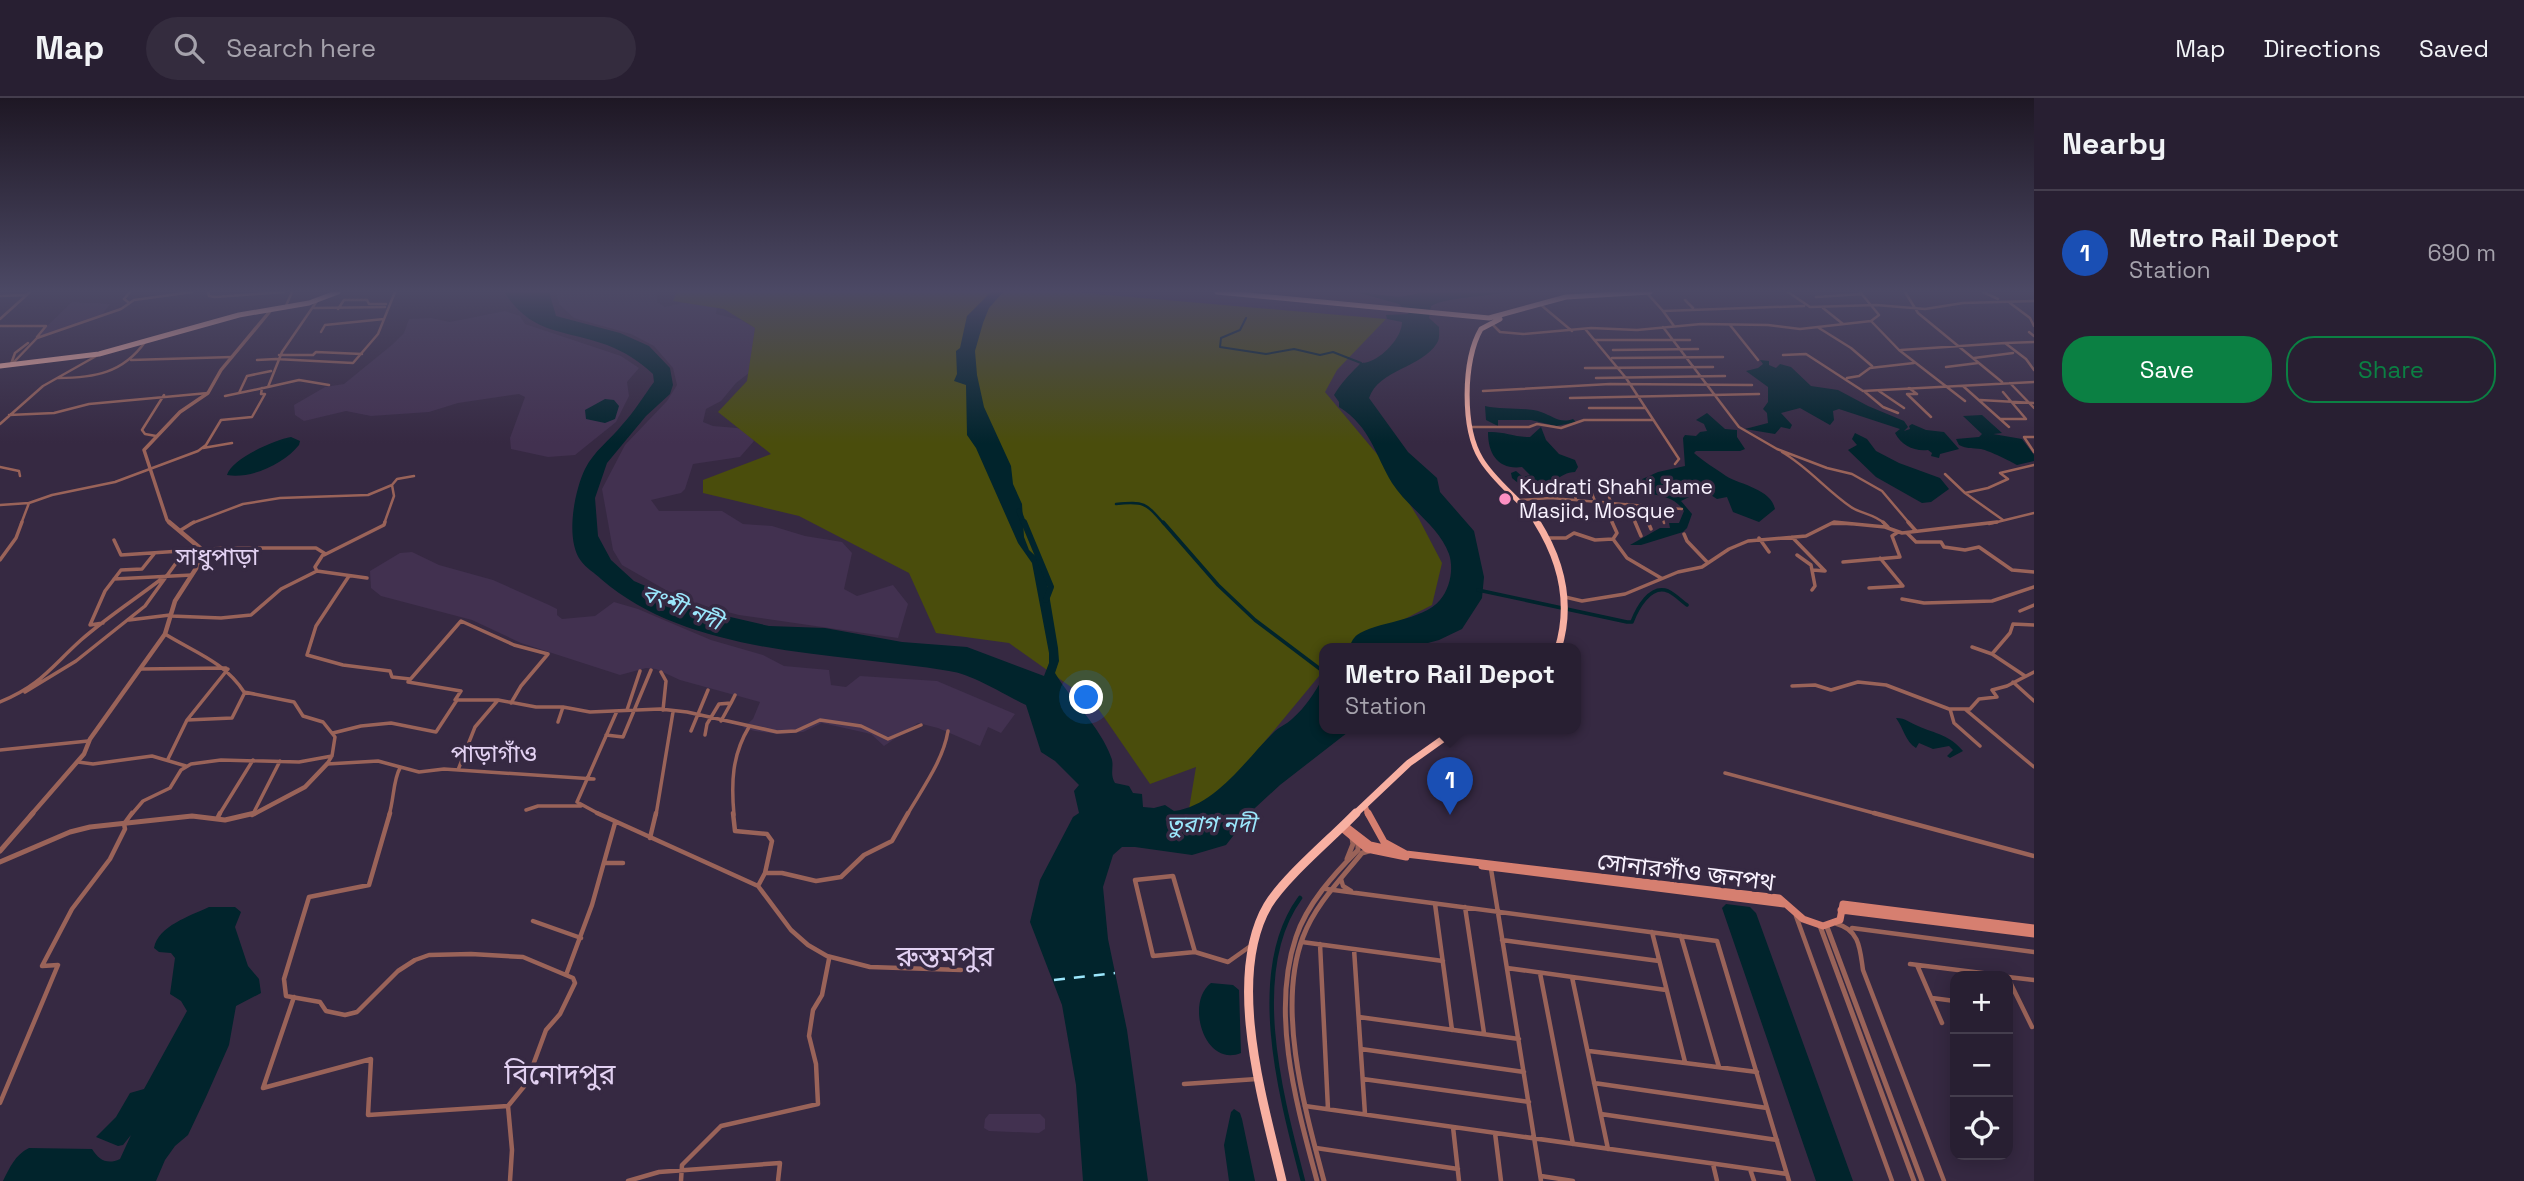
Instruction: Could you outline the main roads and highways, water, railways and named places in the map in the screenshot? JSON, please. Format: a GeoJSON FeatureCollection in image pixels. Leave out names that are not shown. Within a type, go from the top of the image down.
{"type":"FeatureCollection","features":[{"type":"Feature","properties":{"kind":"highway"},"geometry":{"type":"LineString","coordinates":[[0,366],[99,354],[143,343]]}},
{"type":"Feature","properties":{"kind":"highway"},"geometry":{"type":"LineString","coordinates":[[1474,343],[1469,369],[1474,442],[1480,458],[1520,500],[1546,538],[1560,572],[1564,599],[1559,643]]}},
{"type":"Feature","properties":{"kind":"highway"},"geometry":{"type":"LineString","coordinates":[[1282,1181],[1259,1079],[1249,991],[1256,941],[1264,913],[1275,897],[1343,826],[1407,764],[1450,734]]}},
{"type":"Feature","properties":{"kind":"main road"},"geometry":{"type":"LineString","coordinates":[[1365,806],[1376,831],[1397,853]]}},
{"type":"Feature","properties":{"kind":"main road"},"geometry":{"type":"LineString","coordinates":[[1343,826],[1359,843],[1373,851],[1397,853]]}},
{"type":"Feature","properties":{"kind":"main road"},"geometry":{"type":"LineString","coordinates":[[1359,843],[1397,853]]}},
{"type":"Feature","properties":{"kind":"main road","name":"সোনারগাঁও জনপথ"},"geometry":{"type":"LineString","coordinates":[[1397,853],[1787,904]]}},
{"type":"Feature","properties":{"kind":"main road","name":"সোনারগাঁও জনপথ"},"geometry":{"type":"LineString","coordinates":[[1490,865],[1779,898],[1803,919],[1824,929],[1835,924],[1842,911]]}},
{"type":"Feature","properties":{"kind":"main road"},"geometry":{"type":"LineString","coordinates":[[1842,911],[2034,928]]}},
{"type":"Feature","properties":{"kind":"main road"},"geometry":{"type":"LineString","coordinates":[[1842,911],[2034,934]]}},
{"type":"Feature","properties":{"kind":"water","name":"বংশী নদী"},"geometry":{"type":"Polygon","coordinates":[[[598,343],[641,343],[649,346],[670,368],[673,385],[670,394],[646,416],[607,463],[595,498],[598,536],[611,560],[634,581],[700,610],[769,626],[825,628],[902,642],[967,647],[1044,676],[1049,663],[1049,653],[1032,563],[1018,543],[976,448],[967,435],[966,385],[954,381],[957,374],[956,351],[961,343],[977,343],[975,351],[977,375],[984,407],[1011,466],[1013,484],[1022,504],[1024,537],[1029,550],[1044,564],[1058,648],[1059,661],[1055,673],[1106,746],[1112,760],[1115,783],[1129,786],[1133,793],[1142,794],[1143,807],[1165,805],[1174,811],[1189,807],[1217,791],[1229,780],[1274,732],[1297,714],[1319,684],[1319,734],[1346,734],[1255,808],[1226,845],[1192,855],[1122,847],[1113,855],[1103,887],[1108,939],[1127,1030],[1148,1181],[1083,1181],[1076,1085],[1062,1005],[1030,922],[1040,880],[1073,817],[1079,813],[1074,791],[1079,785],[1055,761],[1041,752],[1026,705],[978,680],[958,673],[813,654],[721,637],[678,624],[637,605],[583,564],[576,552],[572,529],[581,479],[597,451],[634,410],[654,382],[653,374],[632,357],[598,343]]]}},
{"type":"Feature","properties":{"kind":"water"},"geometry":{"type":"Polygon","coordinates":[[[1393,343],[1437,343],[1421,358],[1382,381],[1374,388],[1369,398],[1408,452],[1437,478],[1440,492],[1474,531],[1484,577],[1482,598],[1462,629],[1439,640],[1428,643],[1352,643],[1355,637],[1365,631],[1411,617],[1432,607],[1446,590],[1451,572],[1449,554],[1444,544],[1392,483],[1365,432],[1339,407],[1334,395],[1359,364],[1373,360],[1393,343]]]}},
{"type":"Feature","properties":{"kind":"water"},"geometry":{"type":"Polygon","coordinates":[[[1760,360],[1769,361],[1769,365],[1776,368],[1780,364],[1791,367],[1811,386],[1838,390],[1904,421],[1908,427],[1904,431],[1910,429],[1912,424],[1926,430],[1944,432],[1959,449],[1940,454],[1939,458],[1931,456],[1932,453],[1928,450],[1913,449],[1901,441],[1895,433],[1900,429],[1839,409],[1833,411],[1834,420],[1830,425],[1800,408],[1781,413],[1792,425],[1790,429],[1781,427],[1775,434],[1745,429],[1768,423],[1767,413],[1763,409],[1768,402],[1768,387],[1746,371],[1758,368],[1763,364],[1760,360]]]}},
{"type":"Feature","properties":{"kind":"water"},"geometry":{"type":"Polygon","coordinates":[[[605,399],[614,400],[619,406],[615,419],[605,423],[586,419],[585,410],[605,399]]]}},
{"type":"Feature","properties":{"kind":"water"},"geometry":{"type":"Polygon","coordinates":[[[1485,406],[1535,410],[1560,420],[1573,419],[1576,422],[1556,426],[1531,420],[1498,420],[1498,426],[1486,420],[1485,406]]]}},
{"type":"Feature","properties":{"kind":"water"},"geometry":{"type":"Polygon","coordinates":[[[1707,413],[1725,429],[1737,430],[1737,437],[1745,449],[1694,453],[1726,476],[1762,492],[1775,509],[1759,522],[1733,512],[1727,497],[1717,499],[1703,490],[1681,501],[1692,514],[1683,532],[1641,545],[1630,545],[1660,528],[1670,528],[1669,523],[1679,523],[1684,511],[1672,500],[1664,497],[1622,493],[1620,489],[1658,472],[1685,466],[1683,438],[1685,435],[1696,436],[1707,431],[1704,424],[1696,420],[1707,413]]]}},
{"type":"Feature","properties":{"kind":"water"},"geometry":{"type":"Polygon","coordinates":[[[1982,415],[2002,433],[1993,434],[2022,439],[2034,455],[2034,461],[2017,465],[1985,450],[1959,445],[1956,439],[1979,437],[1982,434],[1963,416],[1982,415]]]}},
{"type":"Feature","properties":{"kind":"water"},"geometry":{"type":"Polygon","coordinates":[[[1541,427],[1546,440],[1559,454],[1575,460],[1578,467],[1575,472],[1567,473],[1547,486],[1533,489],[1512,478],[1511,473],[1516,471],[1523,477],[1530,475],[1522,467],[1507,466],[1496,459],[1490,448],[1488,432],[1530,437],[1541,427]]]}},
{"type":"Feature","properties":{"kind":"water"},"geometry":{"type":"Polygon","coordinates":[[[1855,433],[1867,439],[1876,451],[1899,463],[1940,478],[1949,489],[1931,502],[1922,503],[1876,477],[1848,450],[1857,445],[1852,439],[1855,433]]]}},
{"type":"Feature","properties":{"kind":"water"},"geometry":{"type":"Polygon","coordinates":[[[291,437],[300,441],[299,445],[276,464],[246,475],[227,475],[236,463],[245,457],[264,446],[291,437]]]}},
{"type":"Feature","properties":{"kind":"water"},"geometry":{"type":"Polygon","coordinates":[[[1896,718],[1948,738],[1963,751],[1950,758],[1947,756],[1953,750],[1949,746],[1933,749],[1919,743],[1916,748],[1896,718]]]}},
{"type":"Feature","properties":{"kind":"water"},"geometry":{"type":"Polygon","coordinates":[[[1726,904],[1750,907],[1756,913],[1853,1181],[1816,1181],[1722,908],[1726,904]]]}},
{"type":"Feature","properties":{"kind":"water"},"geometry":{"type":"Polygon","coordinates":[[[209,907],[235,907],[241,912],[235,927],[248,966],[259,979],[261,993],[236,1006],[229,1045],[206,1097],[188,1135],[175,1146],[165,1160],[156,1181],[3,1181],[16,1158],[29,1148],[92,1149],[104,1160],[111,1162],[120,1159],[131,1135],[123,1145],[118,1146],[96,1137],[116,1117],[130,1093],[144,1089],[187,1011],[181,1001],[170,994],[175,958],[171,953],[159,952],[154,948],[157,940],[168,928],[209,907]]]}},
{"type":"Feature","properties":{"kind":"water"},"geometry":{"type":"Polygon","coordinates":[[[1211,983],[1233,985],[1239,990],[1241,1053],[1228,1055],[1217,1051],[1202,1031],[1200,1004],[1203,992],[1211,983]]]}},
{"type":"Feature","properties":{"kind":"water"},"geometry":{"type":"Polygon","coordinates":[[[1234,1109],[1240,1113],[1242,1119],[1255,1181],[1229,1181],[1224,1145],[1234,1109]]]}},
{"type":"Feature","properties":{"kind":"waterway"},"geometry":{"type":"LineString","coordinates":[[1220,343],[1220,347],[1266,354],[1294,349],[1320,355],[1333,352],[1361,363]]}},
{"type":"Feature","properties":{"kind":"waterway"},"geometry":{"type":"LineString","coordinates":[[1116,504],[1144,505],[1164,524]]}},
{"type":"Feature","properties":{"kind":"waterway","name":"তুরাগ নদী"},"geometry":{"type":"LineString","coordinates":[[1019,511],[1024,524]]}},
{"type":"Feature","properties":{"kind":"waterway","name":"তুরাগ নদী"},"geometry":{"type":"LineString","coordinates":[[1024,522],[1051,587],[1046,600]]}},
{"type":"Feature","properties":{"kind":"waterway"},"geometry":{"type":"LineString","coordinates":[[1163,522],[1218,585],[1255,620],[1319,668]]}},
{"type":"Feature","properties":{"kind":"waterway"},"geometry":{"type":"LineString","coordinates":[[1478,590],[1627,622],[1632,622],[1645,599],[1655,591],[1668,591],[1687,605]]}},
{"type":"Feature","properties":{"kind":"waterway"},"geometry":{"type":"LineString","coordinates":[[1300,898],[1284,928],[1275,962],[1272,999],[1273,1037],[1279,1075],[1303,1181]]}},
{"type":"Feature","properties":{"kind":"place","name":"Kudrati Shahi Jame Masjid, Mosque"},"geometry":{"type":"Point","coordinates":[1505,499]}},
{"type":"Feature","properties":{"kind":"place","name":"Metro Rail Depot"},"geometry":{"type":"Point","coordinates":[1450,815]}},
{"type":"Feature","properties":{"kind":"district","name":"সাধুপাড়া"},"geometry":{"type":"Point","coordinates":[217,557]}},
{"type":"Feature","properties":{"kind":"district","name":"পাড়াগাঁও"},"geometry":{"type":"Point","coordinates":[494,754]}},
{"type":"Feature","properties":{"kind":"district","name":"রুস্তমপুর"},"geometry":{"type":"Point","coordinates":[945,956]}},
{"type":"Feature","properties":{"kind":"district","name":"বিনোদপুর"},"geometry":{"type":"Point","coordinates":[560,1074]}}]}
